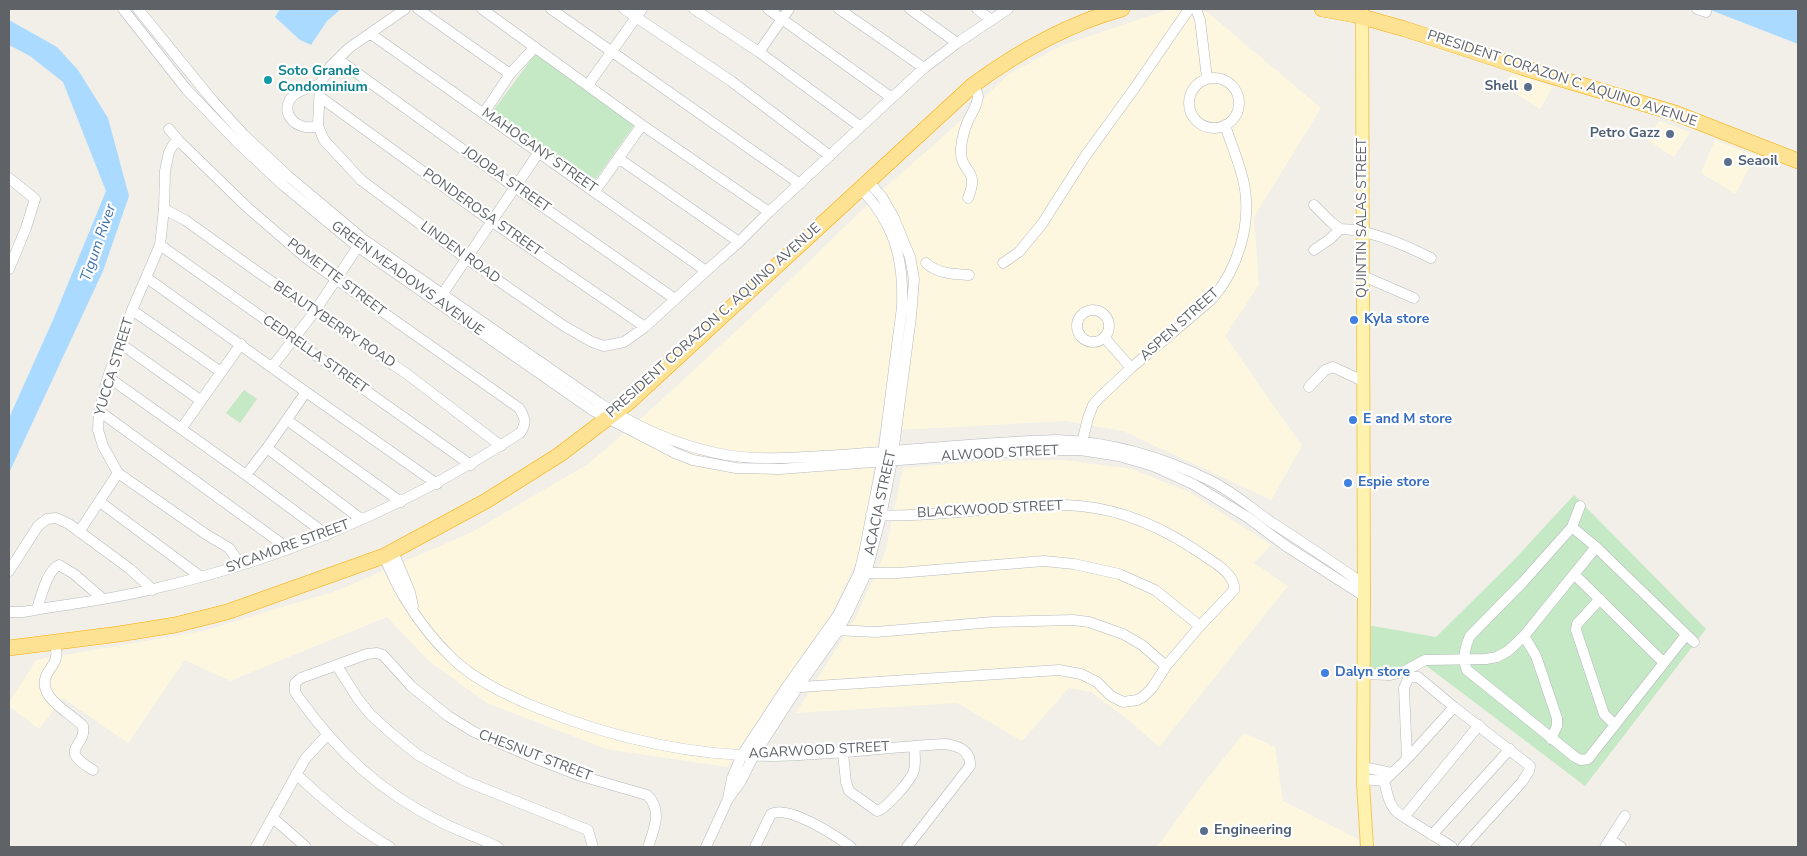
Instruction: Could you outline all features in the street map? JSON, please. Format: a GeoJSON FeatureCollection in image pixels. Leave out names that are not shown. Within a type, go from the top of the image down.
{"type":"FeatureCollection","features":[{"type":"Feature","properties":{"kind":"highway","name":"PRESIDENT CORAZON C. AQUINO AVENUE"},"geometry":{"type":"LineString","coordinates":[[9,648],[175,625],[227,612],[388,554],[486,501],[559,455],[629,402],[973,85],[1006,61],[1042,41],[1080,24],[1122,9]]}},
{"type":"Feature","properties":{"kind":"highway","name":"PRESIDENT CORAZON C. AQUINO AVENUE"},"geometry":{"type":"LineString","coordinates":[[1322,9],[1362,13],[1521,67],[1675,113],[1798,161]]}},
{"type":"Feature","properties":{"kind":"highway","name":"PRESIDENT CORAZON C. AQUINO AVENUE"},"geometry":{"type":"LineString","coordinates":[[9,656],[56,649],[105,636]]}},
{"type":"Feature","properties":{"kind":"main road","name":"QUINTIN SALAS STREET"},"geometry":{"type":"LineString","coordinates":[[1362,13],[1363,773],[1367,847]]}},
{"type":"Feature","properties":{"kind":"street","name":"GREEN MEADOWS AVENUE"},"geometry":{"type":"LineString","coordinates":[[123,9],[188,90],[237,142],[284,186],[360,243],[611,416]]}},
{"type":"Feature","properties":{"kind":"street","name":"GREEN MEADOWS AVENUE"},"geometry":{"type":"LineString","coordinates":[[138,9],[213,101],[244,135],[360,243]]}},
{"type":"Feature","properties":{"kind":"street"},"geometry":{"type":"LineString","coordinates":[[320,84],[292,96],[288,108],[290,118],[300,126],[309,129],[318,126],[320,84],[330,67],[349,48],[405,9]]}},
{"type":"Feature","properties":{"kind":"street"},"geometry":{"type":"LineString","coordinates":[[418,9],[510,74]]}},
{"type":"Feature","properties":{"kind":"street"},"geometry":{"type":"LineString","coordinates":[[482,9],[642,125],[769,212]]}},
{"type":"Feature","properties":{"kind":"street"},"geometry":{"type":"LineString","coordinates":[[551,9],[800,184]]}},
{"type":"Feature","properties":{"kind":"street"},"geometry":{"type":"LineString","coordinates":[[624,9],[639,13],[830,156]]}},
{"type":"Feature","properties":{"kind":"street"},"geometry":{"type":"LineString","coordinates":[[694,9],[759,52],[861,127]]}},
{"type":"Feature","properties":{"kind":"street"},"geometry":{"type":"LineString","coordinates":[[768,9],[892,98]]}},
{"type":"Feature","properties":{"kind":"street"},"geometry":{"type":"LineString","coordinates":[[759,52],[789,9]]}},
{"type":"Feature","properties":{"kind":"street"},"geometry":{"type":"LineString","coordinates":[[840,9],[924,68]]}},
{"type":"Feature","properties":{"kind":"street"},"geometry":{"type":"LineString","coordinates":[[910,9],[957,43]]}},
{"type":"Feature","properties":{"kind":"street"},"geometry":{"type":"LineString","coordinates":[[977,9],[991,20]]}},
{"type":"Feature","properties":{"kind":"street"},"geometry":{"type":"LineString","coordinates":[[645,327],[739,242],[924,68],[1008,9]]}},
{"type":"Feature","properties":{"kind":"street"},"geometry":{"type":"LineString","coordinates":[[1004,263],[1019,252],[1042,224],[1086,155],[1189,9]]}},
{"type":"Feature","properties":{"kind":"street"},"geometry":{"type":"LineString","coordinates":[[1196,9],[1200,20],[1206,78]]}},
{"type":"Feature","properties":{"kind":"street"},"geometry":{"type":"LineString","coordinates":[[588,85],[639,13]]}},
{"type":"Feature","properties":{"kind":"street","name":"MAHOGANY STREET"},"geometry":{"type":"LineString","coordinates":[[371,34],[706,271]]}},
{"type":"Feature","properties":{"kind":"street"},"geometry":{"type":"LineString","coordinates":[[484,113],[510,74],[535,47]]}},
{"type":"Feature","properties":{"kind":"street","name":"JOJOBA STREET"},"geometry":{"type":"LineString","coordinates":[[338,60],[516,188],[675,298]]}},
{"type":"Feature","properties":{"kind":"street"},"geometry":{"type":"LineString","coordinates":[[1206,78],[1222,78],[1234,87],[1238,93],[1239,108],[1236,115],[1225,125],[1210,128],[1197,121],[1192,115],[1189,101],[1190,93],[1194,87],[1206,78]]}},
{"type":"Feature","properties":{"kind":"street"},"geometry":{"type":"LineString","coordinates":[[968,198],[974,180],[961,160],[961,150],[967,123],[977,101],[977,93],[973,85]]}},
{"type":"Feature","properties":{"kind":"street","name":"PONDEROSA STREET"},"geometry":{"type":"LineString","coordinates":[[320,97],[491,220],[645,327]]}},
{"type":"Feature","properties":{"kind":"street"},"geometry":{"type":"LineString","coordinates":[[594,191],[642,125]]}},
{"type":"Feature","properties":{"kind":"street","name":"ASPEN STREET"},"geometry":{"type":"LineString","coordinates":[[1081,446],[1093,406],[1107,389],[1212,299],[1224,285],[1232,269],[1243,232],[1246,197],[1244,182],[1225,125]]}},
{"type":"Feature","properties":{"kind":"street","name":"LINDEN ROAD"},"geometry":{"type":"LineString","coordinates":[[318,126],[324,140],[332,151],[361,180],[467,259],[564,326],[604,346],[624,342],[645,327]]}},
{"type":"Feature","properties":{"kind":"street","name":"POMETTE STREET"},"geometry":{"type":"LineString","coordinates":[[169,129],[178,141],[220,179],[248,208],[306,258],[519,408]]}},
{"type":"Feature","properties":{"kind":"street","name":"YUCCA STREET"},"geometry":{"type":"LineString","coordinates":[[178,141],[169,152],[165,171],[164,209],[160,245],[132,310],[108,377],[99,411],[98,430],[103,446],[118,473],[207,535],[229,548],[241,565]]}},
{"type":"Feature","properties":{"kind":"street"},"geometry":{"type":"LineString","coordinates":[[440,298],[491,220],[516,188],[539,152]]}},
{"type":"Feature","properties":{"kind":"street"},"geometry":{"type":"LineString","coordinates":[[618,158],[739,242]]}},
{"type":"Feature","properties":{"kind":"street"},"geometry":{"type":"LineString","coordinates":[[9,178],[32,195],[35,202],[9,269]]}},
{"type":"Feature","properties":{"kind":"street","name":"ACACIA STREET"},"geometry":{"type":"LineString","coordinates":[[706,847],[728,799],[742,781],[754,755],[833,630],[838,615],[862,574],[864,553],[876,516],[888,457],[902,307],[903,276],[897,249],[886,223],[864,184]]}},
{"type":"Feature","properties":{"kind":"street"},"geometry":{"type":"LineString","coordinates":[[1314,205],[1340,229],[1363,231],[1415,250],[1431,258]]}},
{"type":"Feature","properties":{"kind":"street","name":"BEAUTYBERRY ROAD"},"geometry":{"type":"LineString","coordinates":[[164,209],[185,220],[407,374],[501,446]]}},
{"type":"Feature","properties":{"kind":"street"},"geometry":{"type":"LineString","coordinates":[[1314,250],[1340,229]]}},
{"type":"Feature","properties":{"kind":"street"},"geometry":{"type":"LineString","coordinates":[[272,368],[315,312],[360,243]]}},
{"type":"Feature","properties":{"kind":"street","name":"CEDRELLA STREET"},"geometry":{"type":"LineString","coordinates":[[160,245],[471,465]]}},
{"type":"Feature","properties":{"kind":"street"},"geometry":{"type":"LineString","coordinates":[[926,263],[931,268],[939,271],[969,276]]}},
{"type":"Feature","properties":{"kind":"street"},"geometry":{"type":"LineString","coordinates":[[1363,276],[1414,298]]}},
{"type":"Feature","properties":{"kind":"street"},"geometry":{"type":"LineString","coordinates":[[147,278],[437,484]]}},
{"type":"Feature","properties":{"kind":"street"},"geometry":{"type":"LineString","coordinates":[[132,310],[221,372]]}},
{"type":"Feature","properties":{"kind":"street"},"geometry":{"type":"LineString","coordinates":[[1104,338],[1131,368]]}},
{"type":"Feature","properties":{"kind":"street"},"geometry":{"type":"LineString","coordinates":[[120,344],[200,400]]}},
{"type":"Feature","properties":{"kind":"street"},"geometry":{"type":"LineString","coordinates":[[181,429],[241,344]]}},
{"type":"Feature","properties":{"kind":"street"},"geometry":{"type":"LineString","coordinates":[[1308,386],[1324,370],[1333,367],[1363,381]]}},
{"type":"Feature","properties":{"kind":"street"},"geometry":{"type":"LineString","coordinates":[[108,377],[327,535]]}},
{"type":"Feature","properties":{"kind":"street"},"geometry":{"type":"LineString","coordinates":[[246,475],[306,392]]}},
{"type":"Feature","properties":{"kind":"street","name":"SYCAMORE STREET"},"geometry":{"type":"LineString","coordinates":[[9,612],[13,613],[153,590],[241,565],[327,535],[437,484],[501,446],[524,428],[524,415],[519,408]]}},
{"type":"Feature","properties":{"kind":"street"},"geometry":{"type":"LineString","coordinates":[[99,411],[289,549]]}},
{"type":"Feature","properties":{"kind":"street","name":"ALWOOD STREET"},"geometry":{"type":"LineString","coordinates":[[611,416],[675,453],[693,460],[736,468],[780,469],[888,457],[1081,446],[1121,448],[1155,457],[1212,482],[1315,549],[1364,590]]}},
{"type":"Feature","properties":{"kind":"street"},"geometry":{"type":"LineString","coordinates":[[287,420],[401,502]]}},
{"type":"Feature","properties":{"kind":"street","name":"ALWOOD STREET"},"geometry":{"type":"LineString","coordinates":[[1081,446],[1153,466],[1177,475],[1247,517],[1308,560],[1364,590]]}},
{"type":"Feature","properties":{"kind":"street"},"geometry":{"type":"LineString","coordinates":[[267,448],[362,519]]}},
{"type":"Feature","properties":{"kind":"street"},"geometry":{"type":"LineString","coordinates":[[79,532],[118,473]]}},
{"type":"Feature","properties":{"kind":"street"},"geometry":{"type":"LineString","coordinates":[[100,502],[201,577]]}},
{"type":"Feature","properties":{"kind":"street","name":"BLACKWOOD STREET"},"geometry":{"type":"LineString","coordinates":[[876,516],[1049,505],[1082,506],[1139,520],[1186,542],[1227,574],[1234,585],[1231,594],[1200,626]]}},
{"type":"Feature","properties":{"kind":"street"},"geometry":{"type":"LineString","coordinates":[[1572,526],[1596,546],[1690,638],[1663,662],[1588,759],[1581,760],[1551,739],[1467,670],[1465,665],[1466,644],[1470,636],[1523,582],[1572,526],[1580,506]]}},
{"type":"Feature","properties":{"kind":"street"},"geometry":{"type":"LineString","coordinates":[[9,571],[38,526],[47,519],[56,518],[63,520],[130,569],[153,590]]}},
{"type":"Feature","properties":{"kind":"street"},"geometry":{"type":"LineString","coordinates":[[1364,674],[1390,674],[1405,671],[1425,660],[1486,659],[1497,657],[1508,651],[1524,636],[1596,546]]}},
{"type":"Feature","properties":{"kind":"street"},"geometry":{"type":"LineString","coordinates":[[1308,560],[1315,549]]}},
{"type":"Feature","properties":{"kind":"street","name":"AGARWOOD STREET"},"geometry":{"type":"LineString","coordinates":[[388,554],[403,596],[422,624],[454,659],[469,672],[514,698],[558,716],[665,746],[742,755],[843,753],[946,744],[964,750],[971,760],[967,772],[907,847]]}},
{"type":"Feature","properties":{"kind":"street"},"geometry":{"type":"LineString","coordinates":[[786,688],[1059,670],[1081,674],[1097,682],[1117,699],[1128,702],[1143,697],[1152,688],[1166,666],[1200,626],[1155,590],[1119,574],[1074,564],[1044,561],[898,573],[862,574]]}},
{"type":"Feature","properties":{"kind":"street"},"geometry":{"type":"LineString","coordinates":[[37,609],[48,580],[54,569],[60,565],[74,574],[103,599]]}},
{"type":"Feature","properties":{"kind":"street"},"geometry":{"type":"LineString","coordinates":[[1574,574],[1663,662]]}},
{"type":"Feature","properties":{"kind":"street"},"geometry":{"type":"LineString","coordinates":[[1600,599],[1577,624],[1576,630],[1604,714],[1615,725]]}},
{"type":"Feature","properties":{"kind":"street"},"geometry":{"type":"LineString","coordinates":[[833,630],[876,632],[993,622],[1074,620],[1089,622],[1124,634],[1142,645],[1166,666]]}},
{"type":"Feature","properties":{"kind":"street","name":"ACACIA STREET"},"geometry":{"type":"LineString","coordinates":[[728,799],[732,778],[742,755],[786,688],[833,630]]}},
{"type":"Feature","properties":{"kind":"street"},"geometry":{"type":"LineString","coordinates":[[1524,636],[1536,656],[1558,718],[1557,726],[1551,739]]}},
{"type":"Feature","properties":{"kind":"street"},"geometry":{"type":"LineString","coordinates":[[56,649],[57,659],[46,677],[47,693],[51,700],[83,726],[83,733],[74,748],[76,760],[93,770]]}},
{"type":"Feature","properties":{"kind":"street","name":"CHESNUT STREET"},"geometry":{"type":"LineString","coordinates":[[327,735],[295,692],[295,683],[301,678],[372,653],[383,655],[411,686],[448,716],[474,732],[581,776],[647,795],[657,812],[648,847]]}},
{"type":"Feature","properties":{"kind":"street"},"geometry":{"type":"LineString","coordinates":[[337,666],[358,699],[371,715],[418,755],[465,781],[588,830],[593,847]]}},
{"type":"Feature","properties":{"kind":"street"},"geometry":{"type":"LineString","coordinates":[[1407,759],[1404,688],[1406,680],[1410,677],[1418,677],[1530,766],[1530,771],[1464,847]]}},
{"type":"Feature","properties":{"kind":"street"},"geometry":{"type":"LineString","coordinates":[[1384,781],[1407,759],[1454,707]]}},
{"type":"Feature","properties":{"kind":"street"},"geometry":{"type":"LineString","coordinates":[[1404,817],[1479,725]]}},
{"type":"Feature","properties":{"kind":"street"},"geometry":{"type":"LineString","coordinates":[[256,847],[311,750],[327,735],[368,776],[412,806],[439,821],[498,847]]}},
{"type":"Feature","properties":{"kind":"street"},"geometry":{"type":"LineString","coordinates":[[843,753],[846,782],[849,791],[877,811],[887,805],[912,775],[915,767],[914,746]]}},
{"type":"Feature","properties":{"kind":"street"},"geometry":{"type":"LineString","coordinates":[[1432,835],[1510,749]]}},
{"type":"Feature","properties":{"kind":"street"},"geometry":{"type":"LineString","coordinates":[[1363,773],[1392,773]]}},
{"type":"Feature","properties":{"kind":"street"},"geometry":{"type":"LineString","coordinates":[[1363,773],[1384,781]]}},
{"type":"Feature","properties":{"kind":"street"},"geometry":{"type":"LineString","coordinates":[[296,774],[362,831],[390,847]]}},
{"type":"Feature","properties":{"kind":"street"},"geometry":{"type":"LineString","coordinates":[[1384,781],[1390,804],[1394,810],[1452,847]]}},
{"type":"Feature","properties":{"kind":"street"},"geometry":{"type":"LineString","coordinates":[[755,847],[771,814],[778,811],[788,813],[821,827],[851,847]]}},
{"type":"Feature","properties":{"kind":"street"},"geometry":{"type":"LineString","coordinates":[[1621,847],[1608,844],[1625,816]]}},
{"type":"Feature","properties":{"kind":"street"},"geometry":{"type":"LineString","coordinates":[[273,818],[306,847]]}},
{"type":"Feature","properties":{"kind":"shaded area"},"geometry":{"type":"Polygon","coordinates":[[[1167,10],[1207,12],[1321,108],[1254,217],[1259,285],[1225,336],[1302,446],[1271,500],[1123,431],[1065,421],[879,431],[860,554],[830,616],[779,688],[727,767],[606,749],[487,703],[429,661],[387,617],[230,681],[185,660],[128,743],[63,698],[39,729],[9,706],[9,703],[36,660],[203,631],[339,590],[472,532],[588,464],[655,406],[762,307],[890,183],[944,136],[1009,74],[1063,45],[1167,10]]]}},
{"type":"Feature","properties":{"kind":"shaded area"},"geometry":{"type":"Polygon","coordinates":[[[1512,73],[1553,87],[1540,109],[1506,87],[1512,73]]]}},
{"type":"Feature","properties":{"kind":"shaded area"},"geometry":{"type":"Polygon","coordinates":[[[1659,121],[1690,132],[1674,157],[1647,140],[1659,121]]]}},
{"type":"Feature","properties":{"kind":"shaded area"},"geometry":{"type":"Polygon","coordinates":[[[1715,140],[1756,156],[1735,194],[1701,173],[1715,140]]]}},
{"type":"Feature","properties":{"kind":"shaded area"},"geometry":{"type":"Polygon","coordinates":[[[1064,460],[1132,469],[1189,492],[1271,545],[1254,563],[1288,586],[1159,747],[1130,721],[1091,692],[1069,688],[1022,741],[957,703],[796,713],[855,619],[885,553],[903,468],[984,461],[1064,460]]]}},
{"type":"Feature","properties":{"kind":"shaded area"},"geometry":{"type":"Polygon","coordinates":[[[1244,733],[1275,747],[1283,801],[1358,839],[1360,847],[1157,847],[1203,784],[1244,733]]]}},
{"type":"Feature","properties":{"kind":"green space"},"geometry":{"type":"Polygon","coordinates":[[[536,53],[635,124],[593,183],[493,111],[536,53]]]}},
{"type":"Feature","properties":{"kind":"green space"},"geometry":{"type":"Polygon","coordinates":[[[244,390],[257,399],[240,423],[226,413],[244,390]]]}},
{"type":"Feature","properties":{"kind":"green space"},"geometry":{"type":"Polygon","coordinates":[[[1574,495],[1706,629],[1585,786],[1420,661],[1408,673],[1397,678],[1368,678],[1367,625],[1436,637],[1513,561],[1574,495]]]}},
{"type":"Feature","properties":{"kind":"water"},"geometry":{"type":"Polygon","coordinates":[[[280,9],[341,9],[327,21],[311,45],[300,40],[275,17],[280,9]]]}},
{"type":"Feature","properties":{"kind":"water"},"geometry":{"type":"Polygon","coordinates":[[[1708,9],[1798,9],[1798,44],[1708,9]]]}},
{"type":"Feature","properties":{"kind":"water","name":"Tigum River"},"geometry":{"type":"Polygon","coordinates":[[[9,20],[57,47],[78,70],[108,118],[129,196],[103,271],[9,473],[9,418],[53,320],[106,191],[63,82],[30,56],[9,45],[9,20]]]}},
{"type":"Feature","properties":{"kind":"place","name":"Soto Grande Condominium"},"geometry":{"type":"Point","coordinates":[268,80]}},
{"type":"Feature","properties":{"kind":"place","name":"Shell"},"geometry":{"type":"Point","coordinates":[1528,87]}},
{"type":"Feature","properties":{"kind":"place","name":"Petro Gazz"},"geometry":{"type":"Point","coordinates":[1670,134]}},
{"type":"Feature","properties":{"kind":"place","name":"Seaoil"},"geometry":{"type":"Point","coordinates":[1728,162]}},
{"type":"Feature","properties":{"kind":"place","name":"Kyla store"},"geometry":{"type":"Point","coordinates":[1354,320]}},
{"type":"Feature","properties":{"kind":"place","name":"E and M store"},"geometry":{"type":"Point","coordinates":[1353,420]}},
{"type":"Feature","properties":{"kind":"place","name":"Espie store"},"geometry":{"type":"Point","coordinates":[1348,483]}},
{"type":"Feature","properties":{"kind":"place","name":"Dalyn store"},"geometry":{"type":"Point","coordinates":[1325,673]}},
{"type":"Feature","properties":{"kind":"place","name":"Engineering"},"geometry":{"type":"Point","coordinates":[1204,831]}}]}
